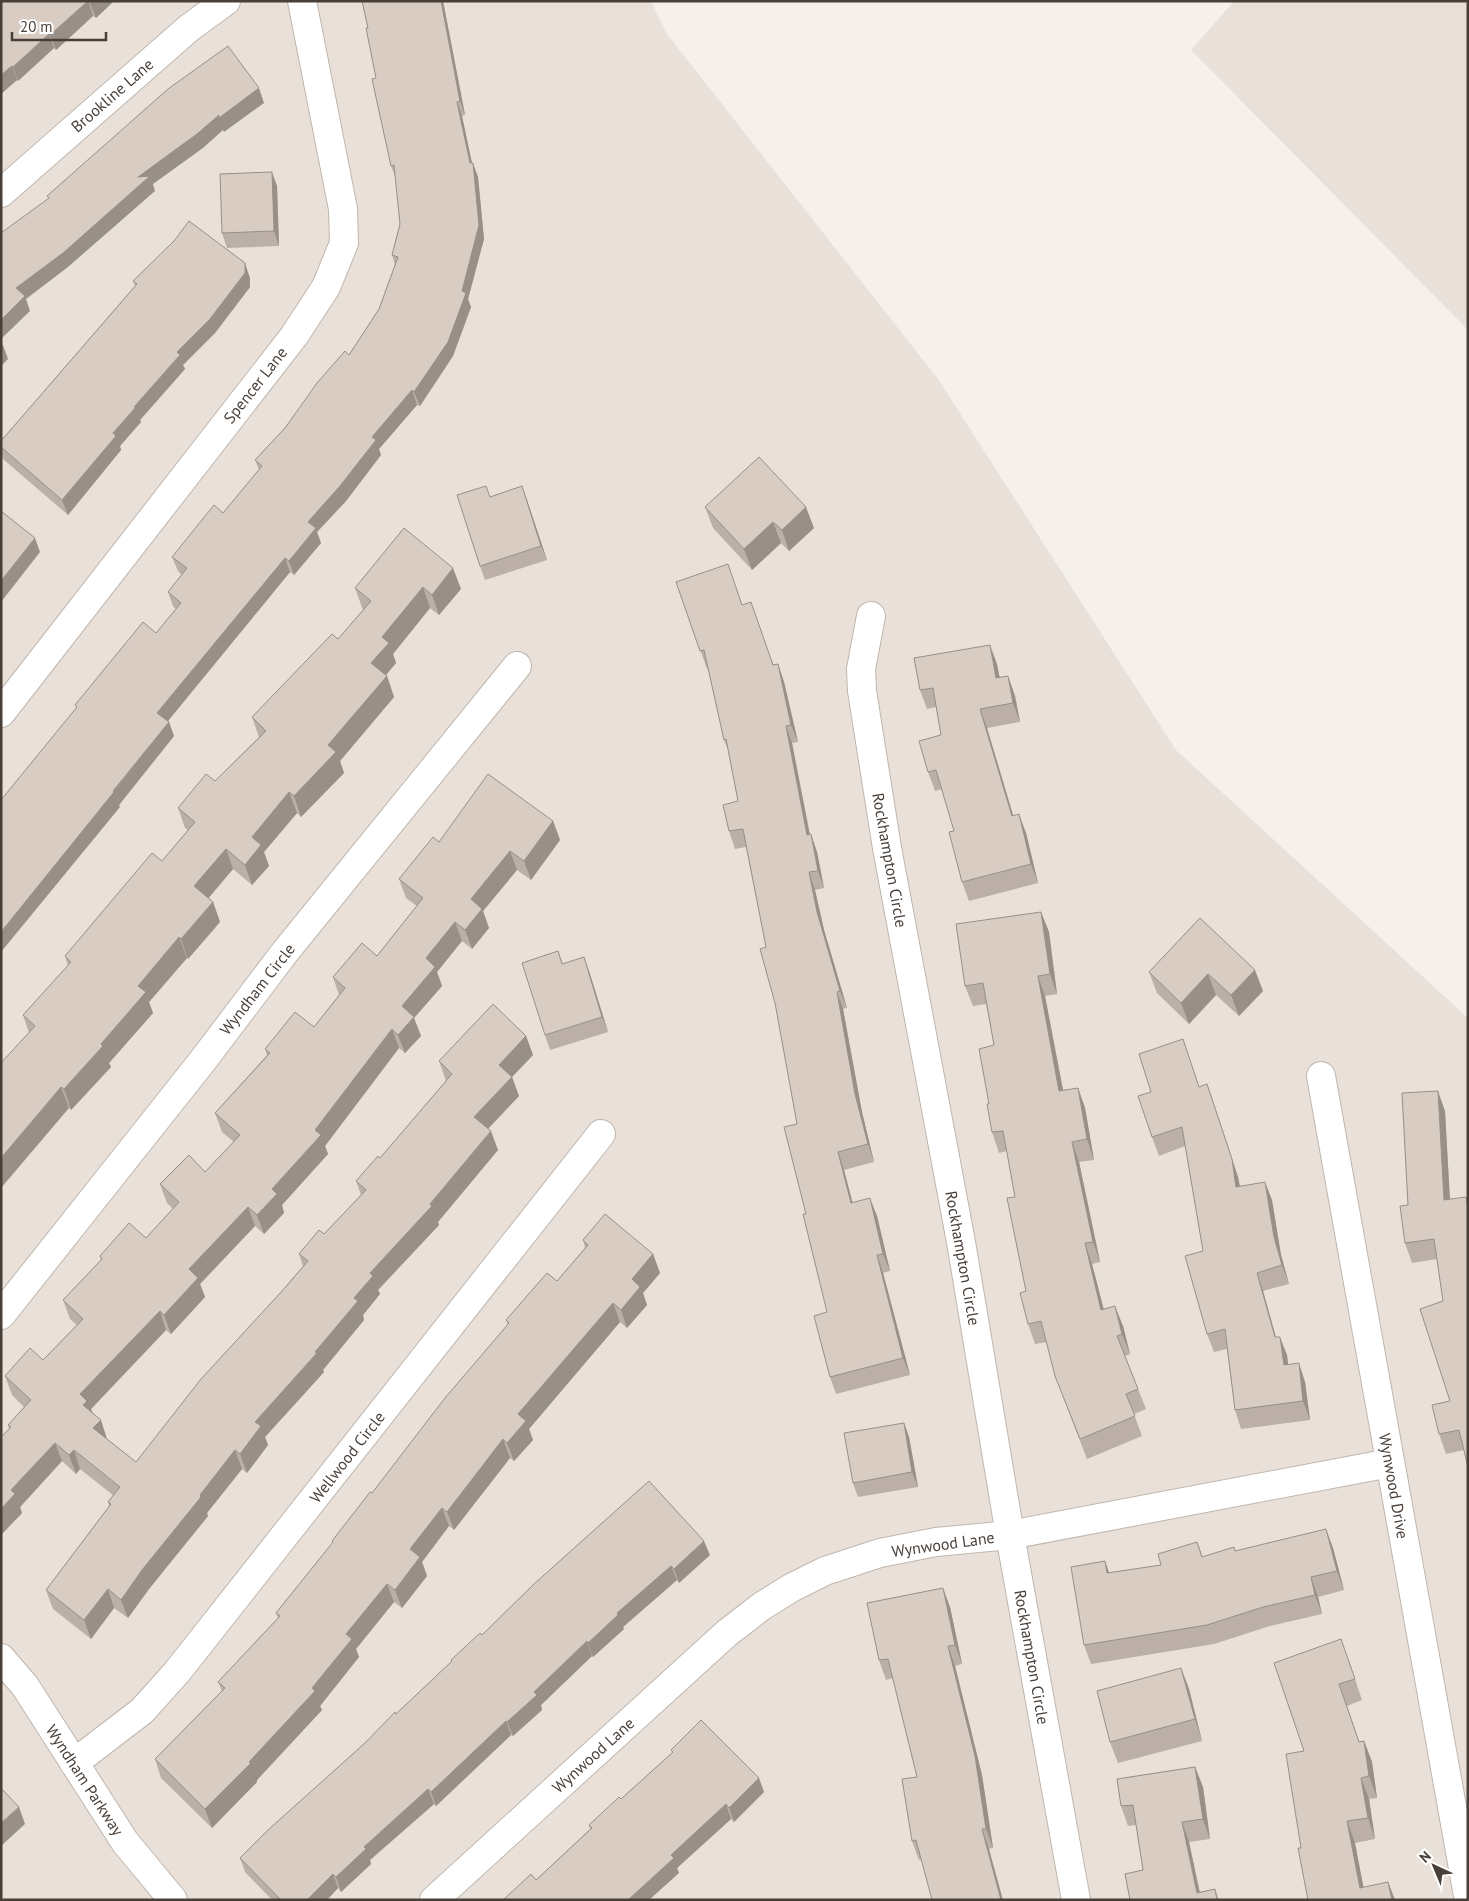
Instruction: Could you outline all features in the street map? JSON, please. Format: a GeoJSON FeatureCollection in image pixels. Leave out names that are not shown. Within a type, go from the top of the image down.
{"type":"FeatureCollection","features":[{"type":"Feature","properties":{"kind":"street","name":"Brookline Lane"},"geometry":{"type":"LineString","coordinates":[[1,193],[189,28],[226,1]]}},
{"type":"Feature","properties":{"kind":"street","name":"Spencer Lane"},"geometry":{"type":"LineString","coordinates":[[1,713],[294,336],[326,287],[344,243],[343,209],[302,1]]}},
{"type":"Feature","properties":{"kind":"street","name":"Rockhampton Circle"},"geometry":{"type":"LineString","coordinates":[[871,616],[861,669],[862,691],[887,848],[961,1242],[1010,1535],[1076,1900]]}},
{"type":"Feature","properties":{"kind":"street","name":"Wyndham Circle"},"geometry":{"type":"LineString","coordinates":[[1,1315],[204,1059],[285,952],[518,666]]}},
{"type":"Feature","properties":{"kind":"street","name":"Wynwood Drive"},"geometry":{"type":"LineString","coordinates":[[1321,1076],[1468,1896]]}},
{"type":"Feature","properties":{"kind":"street","name":"Wellwood Circle"},"geometry":{"type":"LineString","coordinates":[[74,1763],[142,1712],[177,1672],[601,1134]]}},
{"type":"Feature","properties":{"kind":"street","name":"Wynwood Lane"},"geometry":{"type":"LineString","coordinates":[[434,1900],[727,1633],[762,1606],[791,1588],[825,1571],[880,1553],[936,1542],[1010,1535],[1390,1464]]}},
{"type":"Feature","properties":{"kind":"street","name":"Wyndham Parkway"},"geometry":{"type":"LineString","coordinates":[[1,1658],[25,1686],[125,1842],[173,1900]]}},
{"type":"Feature","properties":{"kind":"shaded area"},"geometry":{"type":"Polygon","coordinates":[[[1,1],[651,1],[667,34],[938,379],[1176,750],[1468,1018],[1468,1900],[1,1900],[1,1]]]}},
{"type":"Feature","properties":{"kind":"shaded area"},"geometry":{"type":"Polygon","coordinates":[[[1234,1],[1468,1],[1468,330],[1191,50],[1234,1]]]}},
{"type":"Feature","properties":{"kind":"building"},"geometry":{"type":"Polygon","coordinates":[[[1,1],[88,1],[13,67],[1,75],[1,1]]]}},
{"type":"Feature","properties":{"kind":"building"},"geometry":{"type":"Polygon","coordinates":[[[362,1],[441,1],[460,101],[457,102],[470,163],[473,163],[479,225],[462,291],[466,293],[448,342],[414,392],[412,390],[372,437],[376,440],[340,486],[308,522],[316,528],[289,561],[285,558],[157,713],[169,722],[1,932],[1,800],[143,622],[156,633],[181,603],[168,592],[187,568],[172,557],[214,505],[223,513],[262,466],[255,460],[285,428],[317,383],[345,351],[349,355],[379,309],[398,257],[392,255],[400,224],[394,165],[391,166],[372,79],[376,78],[362,1]]]}},
{"type":"Feature","properties":{"kind":"building"},"geometry":{"type":"Polygon","coordinates":[[[228,46],[259,88],[219,118],[219,115],[197,134],[138,177],[150,176],[63,253],[16,288],[25,296],[1,320],[1,233],[49,198],[47,196],[168,89],[228,46]]]}},
{"type":"Feature","properties":{"kind":"building"},"geometry":{"type":"Polygon","coordinates":[[[272,172],[274,231],[222,233],[220,174],[272,172]]]}},
{"type":"Feature","properties":{"kind":"building"},"geometry":{"type":"Polygon","coordinates":[[[189,221],[245,263],[245,273],[210,319],[177,352],[180,355],[134,407],[136,407],[113,433],[116,436],[62,500],[1,447],[1,441],[137,284],[133,281],[174,241],[189,221]]]}},
{"type":"Feature","properties":{"kind":"building"},"geometry":{"type":"Polygon","coordinates":[[[759,457],[806,507],[782,530],[773,522],[744,549],[705,507],[759,457]]]}},
{"type":"Feature","properties":{"kind":"building"},"geometry":{"type":"Polygon","coordinates":[[[486,486],[490,497],[522,486],[541,546],[480,566],[457,495],[486,486]]]}},
{"type":"Feature","properties":{"kind":"building"},"geometry":{"type":"Polygon","coordinates":[[[1,511],[35,538],[1,581],[1,511]]]}},
{"type":"Feature","properties":{"kind":"building"},"geometry":{"type":"Polygon","coordinates":[[[404,528],[453,568],[432,595],[423,587],[382,637],[389,643],[371,663],[387,676],[328,745],[336,752],[294,796],[289,792],[252,837],[261,845],[245,865],[226,849],[194,886],[213,902],[181,939],[179,937],[138,986],[146,992],[101,1044],[103,1046],[64,1089],[61,1087],[1,1158],[1,1063],[35,1026],[23,1015],[71,962],[65,956],[152,853],[162,861],[195,822],[178,808],[206,774],[215,781],[266,731],[252,717],[332,634],[338,639],[371,601],[355,588],[404,528]]]}},
{"type":"Feature","properties":{"kind":"building"},"geometry":{"type":"Polygon","coordinates":[[[728,564],[742,605],[751,602],[773,665],[778,664],[791,725],[786,726],[807,835],[811,834],[818,871],[809,872],[817,912],[840,991],[837,992],[855,1094],[868,1144],[838,1152],[851,1203],[870,1198],[883,1254],[877,1255],[903,1358],[830,1377],[814,1316],[827,1312],[803,1214],[806,1214],[784,1127],[797,1124],[775,1003],[760,949],[766,947],[743,829],[729,831],[723,805],[738,801],[726,739],[724,740],[704,650],[700,651],[676,582],[728,564]]]}},
{"type":"Feature","properties":{"kind":"building"},"geometry":{"type":"Polygon","coordinates":[[[990,645],[996,678],[1008,676],[1013,703],[980,709],[1012,816],[1019,814],[1031,864],[962,882],[949,832],[954,831],[936,770],[928,772],[919,741],[941,735],[933,688],[920,690],[914,658],[990,645]]]}},
{"type":"Feature","properties":{"kind":"building"},"geometry":{"type":"Polygon","coordinates":[[[488,774],[553,821],[524,861],[510,851],[471,899],[482,909],[465,930],[455,922],[426,958],[435,967],[402,1006],[414,1017],[398,1035],[392,1029],[315,1130],[321,1135],[272,1189],[277,1194],[257,1215],[248,1207],[189,1269],[198,1278],[164,1315],[160,1311],[80,1394],[87,1401],[83,1405],[101,1420],[93,1428],[136,1462],[201,1379],[308,1261],[299,1254],[319,1230],[324,1234],[366,1190],[356,1181],[378,1156],[380,1158],[452,1074],[439,1061],[493,1004],[526,1036],[499,1065],[512,1077],[474,1117],[491,1131],[430,1204],[432,1206],[370,1273],[373,1276],[354,1298],[358,1301],[315,1352],[317,1353],[255,1422],[261,1426],[240,1454],[235,1450],[121,1600],[108,1589],[84,1620],[46,1590],[111,1504],[108,1502],[120,1487],[74,1450],[69,1455],[55,1443],[11,1490],[15,1494],[1,1509],[1,1437],[11,1427],[8,1425],[31,1400],[5,1376],[30,1348],[43,1360],[83,1319],[63,1300],[102,1259],[100,1256],[129,1223],[146,1238],[179,1202],[160,1184],[189,1155],[205,1172],[240,1135],[215,1113],[270,1053],[265,1049],[295,1012],[314,1027],[345,988],[333,977],[362,943],[377,956],[423,898],[399,879],[433,837],[439,842],[488,774]]]}},
{"type":"Feature","properties":{"kind":"building"},"geometry":{"type":"Polygon","coordinates":[[[1041,912],[1050,974],[1038,976],[1059,1091],[1078,1088],[1087,1139],[1072,1142],[1093,1242],[1085,1243],[1101,1310],[1115,1306],[1122,1334],[1117,1336],[1138,1389],[1126,1394],[1135,1416],[1080,1439],[1055,1376],[1041,1321],[1028,1324],[1020,1293],[1026,1291],[1007,1198],[1015,1197],[1003,1131],[992,1132],[979,1049],[994,1045],[983,983],[965,986],[956,924],[1041,912]]]}},
{"type":"Feature","properties":{"kind":"building"},"geometry":{"type":"Polygon","coordinates":[[[1200,918],[1255,970],[1231,995],[1208,974],[1181,1003],[1149,972],[1200,918]]]}},
{"type":"Feature","properties":{"kind":"building"},"geometry":{"type":"Polygon","coordinates":[[[558,951],[562,964],[584,957],[602,1017],[545,1035],[522,963],[558,951]]]}},
{"type":"Feature","properties":{"kind":"building"},"geometry":{"type":"Polygon","coordinates":[[[1183,1039],[1199,1087],[1207,1084],[1232,1159],[1236,1187],[1265,1182],[1274,1237],[1282,1265],[1257,1273],[1275,1337],[1280,1337],[1284,1365],[1299,1363],[1303,1401],[1235,1410],[1225,1329],[1207,1334],[1185,1256],[1203,1251],[1182,1127],[1152,1137],[1138,1096],[1151,1092],[1139,1054],[1183,1039]]]}},
{"type":"Feature","properties":{"kind":"building"},"geometry":{"type":"Polygon","coordinates":[[[1438,1091],[1444,1200],[1466,1197],[1468,1208],[1468,1467],[1459,1430],[1439,1434],[1432,1405],[1450,1401],[1420,1309],[1443,1301],[1434,1239],[1405,1243],[1400,1206],[1408,1205],[1402,1093],[1438,1091]]]}},
{"type":"Feature","properties":{"kind":"building"},"geometry":{"type":"Polygon","coordinates":[[[605,1214],[653,1254],[632,1279],[640,1287],[621,1310],[613,1303],[518,1414],[526,1421],[507,1443],[503,1439],[447,1512],[442,1508],[410,1549],[420,1557],[395,1590],[387,1584],[346,1634],[352,1639],[312,1688],[315,1691],[249,1762],[251,1763],[205,1809],[155,1759],[225,1688],[218,1682],[280,1616],[276,1613],[445,1398],[509,1323],[506,1320],[547,1273],[557,1281],[588,1245],[583,1240],[605,1214]]]}},
{"type":"Feature","properties":{"kind":"building"},"geometry":{"type":"Polygon","coordinates":[[[904,1423],[912,1472],[853,1483],[844,1433],[904,1423]]]}},
{"type":"Feature","properties":{"kind":"building"},"geometry":{"type":"Polygon","coordinates":[[[649,1481],[704,1541],[674,1569],[671,1566],[617,1613],[618,1615],[588,1643],[587,1641],[534,1692],[537,1695],[506,1721],[431,1792],[428,1789],[364,1847],[366,1849],[336,1877],[333,1874],[307,1900],[281,1900],[240,1858],[268,1830],[365,1743],[395,1712],[396,1714],[480,1633],[482,1635],[534,1584],[649,1481]]]}},
{"type":"Feature","properties":{"kind":"building"},"geometry":{"type":"Polygon","coordinates":[[[1326,1529],[1337,1571],[1311,1577],[1315,1595],[1263,1607],[1207,1625],[1084,1645],[1071,1567],[1105,1561],[1107,1573],[1161,1565],[1158,1554],[1197,1542],[1202,1557],[1234,1547],[1235,1551],[1326,1529]]]}},
{"type":"Feature","properties":{"kind":"building"},"geometry":{"type":"Polygon","coordinates":[[[943,1588],[955,1645],[948,1646],[975,1756],[986,1829],[982,1829],[1001,1900],[932,1900],[916,1840],[912,1841],[902,1779],[917,1777],[888,1659],[879,1660],[867,1603],[943,1588]]]}},
{"type":"Feature","properties":{"kind":"building"},"geometry":{"type":"Polygon","coordinates":[[[1341,1639],[1355,1679],[1339,1684],[1359,1742],[1364,1741],[1369,1776],[1361,1778],[1368,1818],[1347,1821],[1360,1888],[1388,1882],[1392,1900],[1308,1900],[1298,1848],[1301,1848],[1286,1754],[1304,1751],[1274,1663],[1341,1639]]]}},
{"type":"Feature","properties":{"kind":"building"},"geometry":{"type":"Polygon","coordinates":[[[1181,1668],[1195,1719],[1110,1742],[1097,1691],[1181,1668]]]}},
{"type":"Feature","properties":{"kind":"building"},"geometry":{"type":"Polygon","coordinates":[[[701,1720],[759,1778],[729,1808],[726,1804],[671,1855],[674,1858],[628,1900],[503,1900],[531,1874],[536,1880],[592,1828],[589,1825],[673,1752],[671,1750],[701,1720]]]}},
{"type":"Feature","properties":{"kind":"building"},"geometry":{"type":"Polygon","coordinates":[[[1195,1767],[1203,1819],[1182,1822],[1197,1893],[1215,1889],[1217,1900],[1130,1900],[1125,1874],[1143,1870],[1133,1805],[1121,1806],[1117,1779],[1195,1767]]]}},
{"type":"Feature","properties":{"kind":"building"},"geometry":{"type":"Polygon","coordinates":[[[1,1788],[19,1807],[1,1823],[1,1788]]]}}]}
